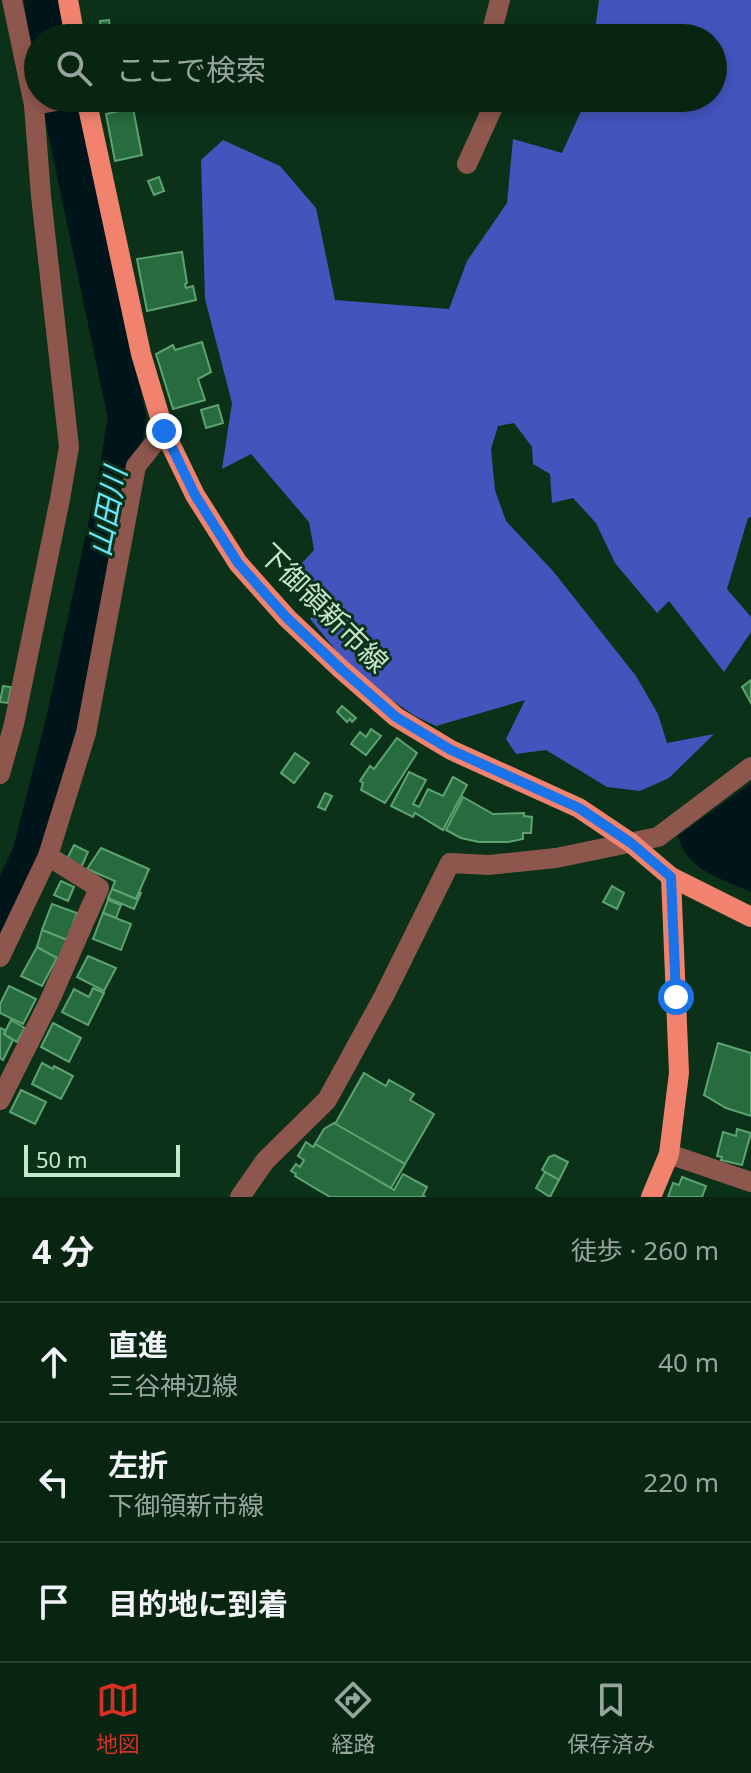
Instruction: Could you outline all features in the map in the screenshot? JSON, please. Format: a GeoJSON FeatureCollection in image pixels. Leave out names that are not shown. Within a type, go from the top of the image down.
{"type":"FeatureCollection","features":[{"type":"Feature","properties":{"kind":"main road"},"geometry":{"type":"LineString","coordinates":[[68,0],[72,24]]}},
{"type":"Feature","properties":{"kind":"main road","name":"下御領新市線"},"geometry":{"type":"LineString","coordinates":[[89,112],[141,354],[164,431],[195,495],[238,563],[287,618],[396,717],[451,750],[579,808],[631,843],[671,877],[751,917]]}},
{"type":"Feature","properties":{"kind":"main road"},"geometry":{"type":"LineString","coordinates":[[651,1197],[669,1154],[679,1073],[671,877]]}},
{"type":"Feature","properties":{"kind":"street"},"geometry":{"type":"LineString","coordinates":[[12,0],[24,28]]}},
{"type":"Feature","properties":{"kind":"street"},"geometry":{"type":"LineString","coordinates":[[494,24],[500,0]]}},
{"type":"Feature","properties":{"kind":"street"},"geometry":{"type":"LineString","coordinates":[[0,774],[20,694],[69,447],[41,196],[54,112]]}},
{"type":"Feature","properties":{"kind":"street"},"geometry":{"type":"LineString","coordinates":[[467,164],[491,112]]}},
{"type":"Feature","properties":{"kind":"street"},"geometry":{"type":"LineString","coordinates":[[0,957],[48,856],[86,733],[136,466],[164,431]]}},
{"type":"Feature","properties":{"kind":"street"},"geometry":{"type":"LineString","coordinates":[[240,1197],[265,1161],[327,1100],[384,996],[450,863],[489,865],[556,858],[658,837],[751,767]]}},
{"type":"Feature","properties":{"kind":"street"},"geometry":{"type":"LineString","coordinates":[[0,1100],[49,1002],[99,888],[48,856]]}},
{"type":"Feature","properties":{"kind":"street"},"geometry":{"type":"LineString","coordinates":[[669,1154],[751,1182]]}},
{"type":"Feature","properties":{"kind":"shaded area"},"geometry":{"type":"Polygon","coordinates":[[[599,0],[751,0],[751,517],[748,518],[727,589],[751,617],[751,632],[724,672],[669,601],[657,613],[615,563],[596,523],[573,498],[552,503],[550,474],[533,464],[532,447],[514,423],[498,426],[491,449],[495,490],[506,521],[553,571],[636,676],[658,714],[667,743],[714,734],[669,778],[640,791],[607,787],[546,750],[516,754],[506,739],[525,700],[436,726],[415,716],[357,676],[310,619],[321,604],[301,564],[314,550],[309,522],[251,454],[222,469],[232,403],[205,299],[201,160],[223,140],[280,166],[316,208],[335,300],[449,309],[467,261],[507,203],[513,139],[562,153],[581,112],[727,112],[727,24],[596,24],[599,0]]]}},
{"type":"Feature","properties":{"kind":"shaded area"},"geometry":{"type":"Polygon","coordinates":[[[751,783],[751,892],[717,878],[697,865],[682,848],[678,836],[751,783]]]}},
{"type":"Feature","properties":{"kind":"building"},"geometry":{"type":"Polygon","coordinates":[[[134,112],[142,155],[115,161],[106,114],[134,112]]]}},
{"type":"Feature","properties":{"kind":"building"},"geometry":{"type":"Polygon","coordinates":[[[159,177],[164,191],[154,195],[148,181],[159,177]]]}},
{"type":"Feature","properties":{"kind":"building"},"geometry":{"type":"Polygon","coordinates":[[[182,252],[186,288],[193,286],[196,300],[147,311],[137,259],[182,252]]]}},
{"type":"Feature","properties":{"kind":"building"},"geometry":{"type":"Polygon","coordinates":[[[202,342],[211,372],[198,379],[205,400],[173,409],[156,354],[173,345],[175,350],[202,342]]]}},
{"type":"Feature","properties":{"kind":"building"},"geometry":{"type":"Polygon","coordinates":[[[218,405],[223,423],[206,428],[201,410],[218,405]]]}},
{"type":"Feature","properties":{"kind":"building"},"geometry":{"type":"Polygon","coordinates":[[[751,680],[751,703],[742,687],[751,680]]]}},
{"type":"Feature","properties":{"kind":"building"},"geometry":{"type":"Polygon","coordinates":[[[3,686],[11,687],[8,703],[0,702],[3,686]]]}},
{"type":"Feature","properties":{"kind":"building"},"geometry":{"type":"Polygon","coordinates":[[[342,706],[356,718],[352,722],[350,719],[347,722],[337,712],[342,706]]]}},
{"type":"Feature","properties":{"kind":"building"},"geometry":{"type":"Polygon","coordinates":[[[371,729],[381,736],[366,755],[351,744],[360,732],[366,737],[371,729]]]}},
{"type":"Feature","properties":{"kind":"building"},"geometry":{"type":"Polygon","coordinates":[[[397,738],[417,753],[385,803],[361,790],[363,783],[360,781],[370,766],[374,769],[397,738]]]}},
{"type":"Feature","properties":{"kind":"building"},"geometry":{"type":"Polygon","coordinates":[[[295,753],[309,763],[294,783],[281,773],[295,753]]]}},
{"type":"Feature","properties":{"kind":"building"},"geometry":{"type":"Polygon","coordinates":[[[409,772],[426,780],[413,804],[419,807],[428,789],[443,796],[453,777],[467,785],[443,830],[415,813],[413,817],[391,806],[409,772]]]}},
{"type":"Feature","properties":{"kind":"building"},"geometry":{"type":"Polygon","coordinates":[[[325,793],[332,796],[325,810],[318,807],[325,793]]]}},
{"type":"Feature","properties":{"kind":"building"},"geometry":{"type":"Polygon","coordinates":[[[463,797],[493,814],[524,813],[524,816],[532,817],[531,833],[523,833],[523,839],[508,842],[479,842],[461,838],[446,830],[463,797]]]}},
{"type":"Feature","properties":{"kind":"building"},"geometry":{"type":"Polygon","coordinates":[[[74,845],[88,852],[81,868],[66,861],[74,845]]]}},
{"type":"Feature","properties":{"kind":"building"},"geometry":{"type":"Polygon","coordinates":[[[101,848],[149,869],[136,899],[112,889],[115,881],[87,869],[101,848]]]}},
{"type":"Feature","properties":{"kind":"building"},"geometry":{"type":"Polygon","coordinates":[[[61,881],[74,887],[68,901],[54,895],[61,881]]]}},
{"type":"Feature","properties":{"kind":"building"},"geometry":{"type":"Polygon","coordinates":[[[612,886],[624,893],[617,909],[603,902],[612,886]]]}},
{"type":"Feature","properties":{"kind":"building"},"geometry":{"type":"Polygon","coordinates":[[[112,889],[136,899],[141,893],[134,909],[108,898],[112,889]]]}},
{"type":"Feature","properties":{"kind":"building"},"geometry":{"type":"Polygon","coordinates":[[[108,900],[121,905],[116,918],[103,913],[108,900]]]}},
{"type":"Feature","properties":{"kind":"building"},"geometry":{"type":"Polygon","coordinates":[[[52,904],[77,913],[67,940],[42,930],[52,904]]]}},
{"type":"Feature","properties":{"kind":"building"},"geometry":{"type":"Polygon","coordinates":[[[103,913],[131,924],[121,950],[93,939],[103,913]]]}},
{"type":"Feature","properties":{"kind":"building"},"geometry":{"type":"Polygon","coordinates":[[[42,930],[67,940],[59,960],[37,947],[42,930]]]}},
{"type":"Feature","properties":{"kind":"building"},"geometry":{"type":"Polygon","coordinates":[[[37,947],[57,958],[42,986],[21,976],[37,947]]]}},
{"type":"Feature","properties":{"kind":"building"},"geometry":{"type":"Polygon","coordinates":[[[88,956],[116,968],[104,991],[77,977],[88,956]]]}},
{"type":"Feature","properties":{"kind":"building"},"geometry":{"type":"Polygon","coordinates":[[[9,986],[36,999],[23,1024],[0,1013],[0,1004],[9,986]]]}},
{"type":"Feature","properties":{"kind":"building"},"geometry":{"type":"Polygon","coordinates":[[[93,988],[104,993],[88,1025],[62,1012],[74,989],[89,997],[93,988]]]}},
{"type":"Feature","properties":{"kind":"building"},"geometry":{"type":"Polygon","coordinates":[[[11,1020],[25,1028],[17,1042],[4,1034],[11,1020]]]}},
{"type":"Feature","properties":{"kind":"building"},"geometry":{"type":"Polygon","coordinates":[[[53,1023],[81,1038],[69,1062],[41,1047],[53,1023]]]}},
{"type":"Feature","properties":{"kind":"building"},"geometry":{"type":"Polygon","coordinates":[[[0,1028],[13,1040],[3,1060],[0,1058],[0,1028]]]}},
{"type":"Feature","properties":{"kind":"building"},"geometry":{"type":"Polygon","coordinates":[[[718,1043],[751,1053],[751,1116],[726,1108],[704,1095],[718,1043]]]}},
{"type":"Feature","properties":{"kind":"building"},"geometry":{"type":"Polygon","coordinates":[[[42,1063],[73,1076],[61,1099],[32,1084],[42,1063]]]}},
{"type":"Feature","properties":{"kind":"building"},"geometry":{"type":"Polygon","coordinates":[[[364,1073],[386,1086],[389,1080],[414,1094],[410,1100],[434,1114],[405,1164],[335,1124],[364,1073]]]}},
{"type":"Feature","properties":{"kind":"building"},"geometry":{"type":"Polygon","coordinates":[[[21,1090],[46,1102],[35,1124],[10,1112],[21,1090]]]}},
{"type":"Feature","properties":{"kind":"building"},"geometry":{"type":"Polygon","coordinates":[[[334,1123],[405,1164],[391,1188],[315,1144],[324,1129],[334,1123]]]}},
{"type":"Feature","properties":{"kind":"building"},"geometry":{"type":"Polygon","coordinates":[[[737,1129],[751,1133],[742,1165],[721,1160],[722,1157],[717,1156],[723,1132],[736,1136],[737,1129]]]}},
{"type":"Feature","properties":{"kind":"building"},"geometry":{"type":"Polygon","coordinates":[[[306,1142],[313,1147],[315,1144],[394,1190],[403,1174],[427,1187],[425,1197],[330,1197],[291,1171],[296,1164],[300,1167],[304,1160],[298,1156],[306,1142]]]}},
{"type":"Feature","properties":{"kind":"building"},"geometry":{"type":"Polygon","coordinates":[[[554,1155],[568,1162],[559,1180],[542,1170],[549,1157],[554,1155]]]}},
{"type":"Feature","properties":{"kind":"building"},"geometry":{"type":"Polygon","coordinates":[[[545,1172],[559,1180],[550,1197],[536,1188],[545,1172]]]}},
{"type":"Feature","properties":{"kind":"building"},"geometry":{"type":"Polygon","coordinates":[[[682,1177],[706,1186],[702,1197],[668,1197],[673,1183],[679,1185],[682,1177]]]}},
{"type":"Feature","properties":{"kind":"waterway","name":"山田川"},"geometry":{"type":"LineString","coordinates":[[43,0],[47,24]]}},
{"type":"Feature","properties":{"kind":"waterway","name":"山田川"},"geometry":{"type":"LineString","coordinates":[[0,919],[31,855],[65,721],[117,480],[127,417],[63,112]]}},
{"type":"Feature","properties":{"kind":"route"},"geometry":{"type":"LineString","coordinates":[[164,431],[195,495],[238,563],[287,618],[341,669],[396,717],[451,750],[579,808],[631,843],[671,877],[676,997]]}}]}
